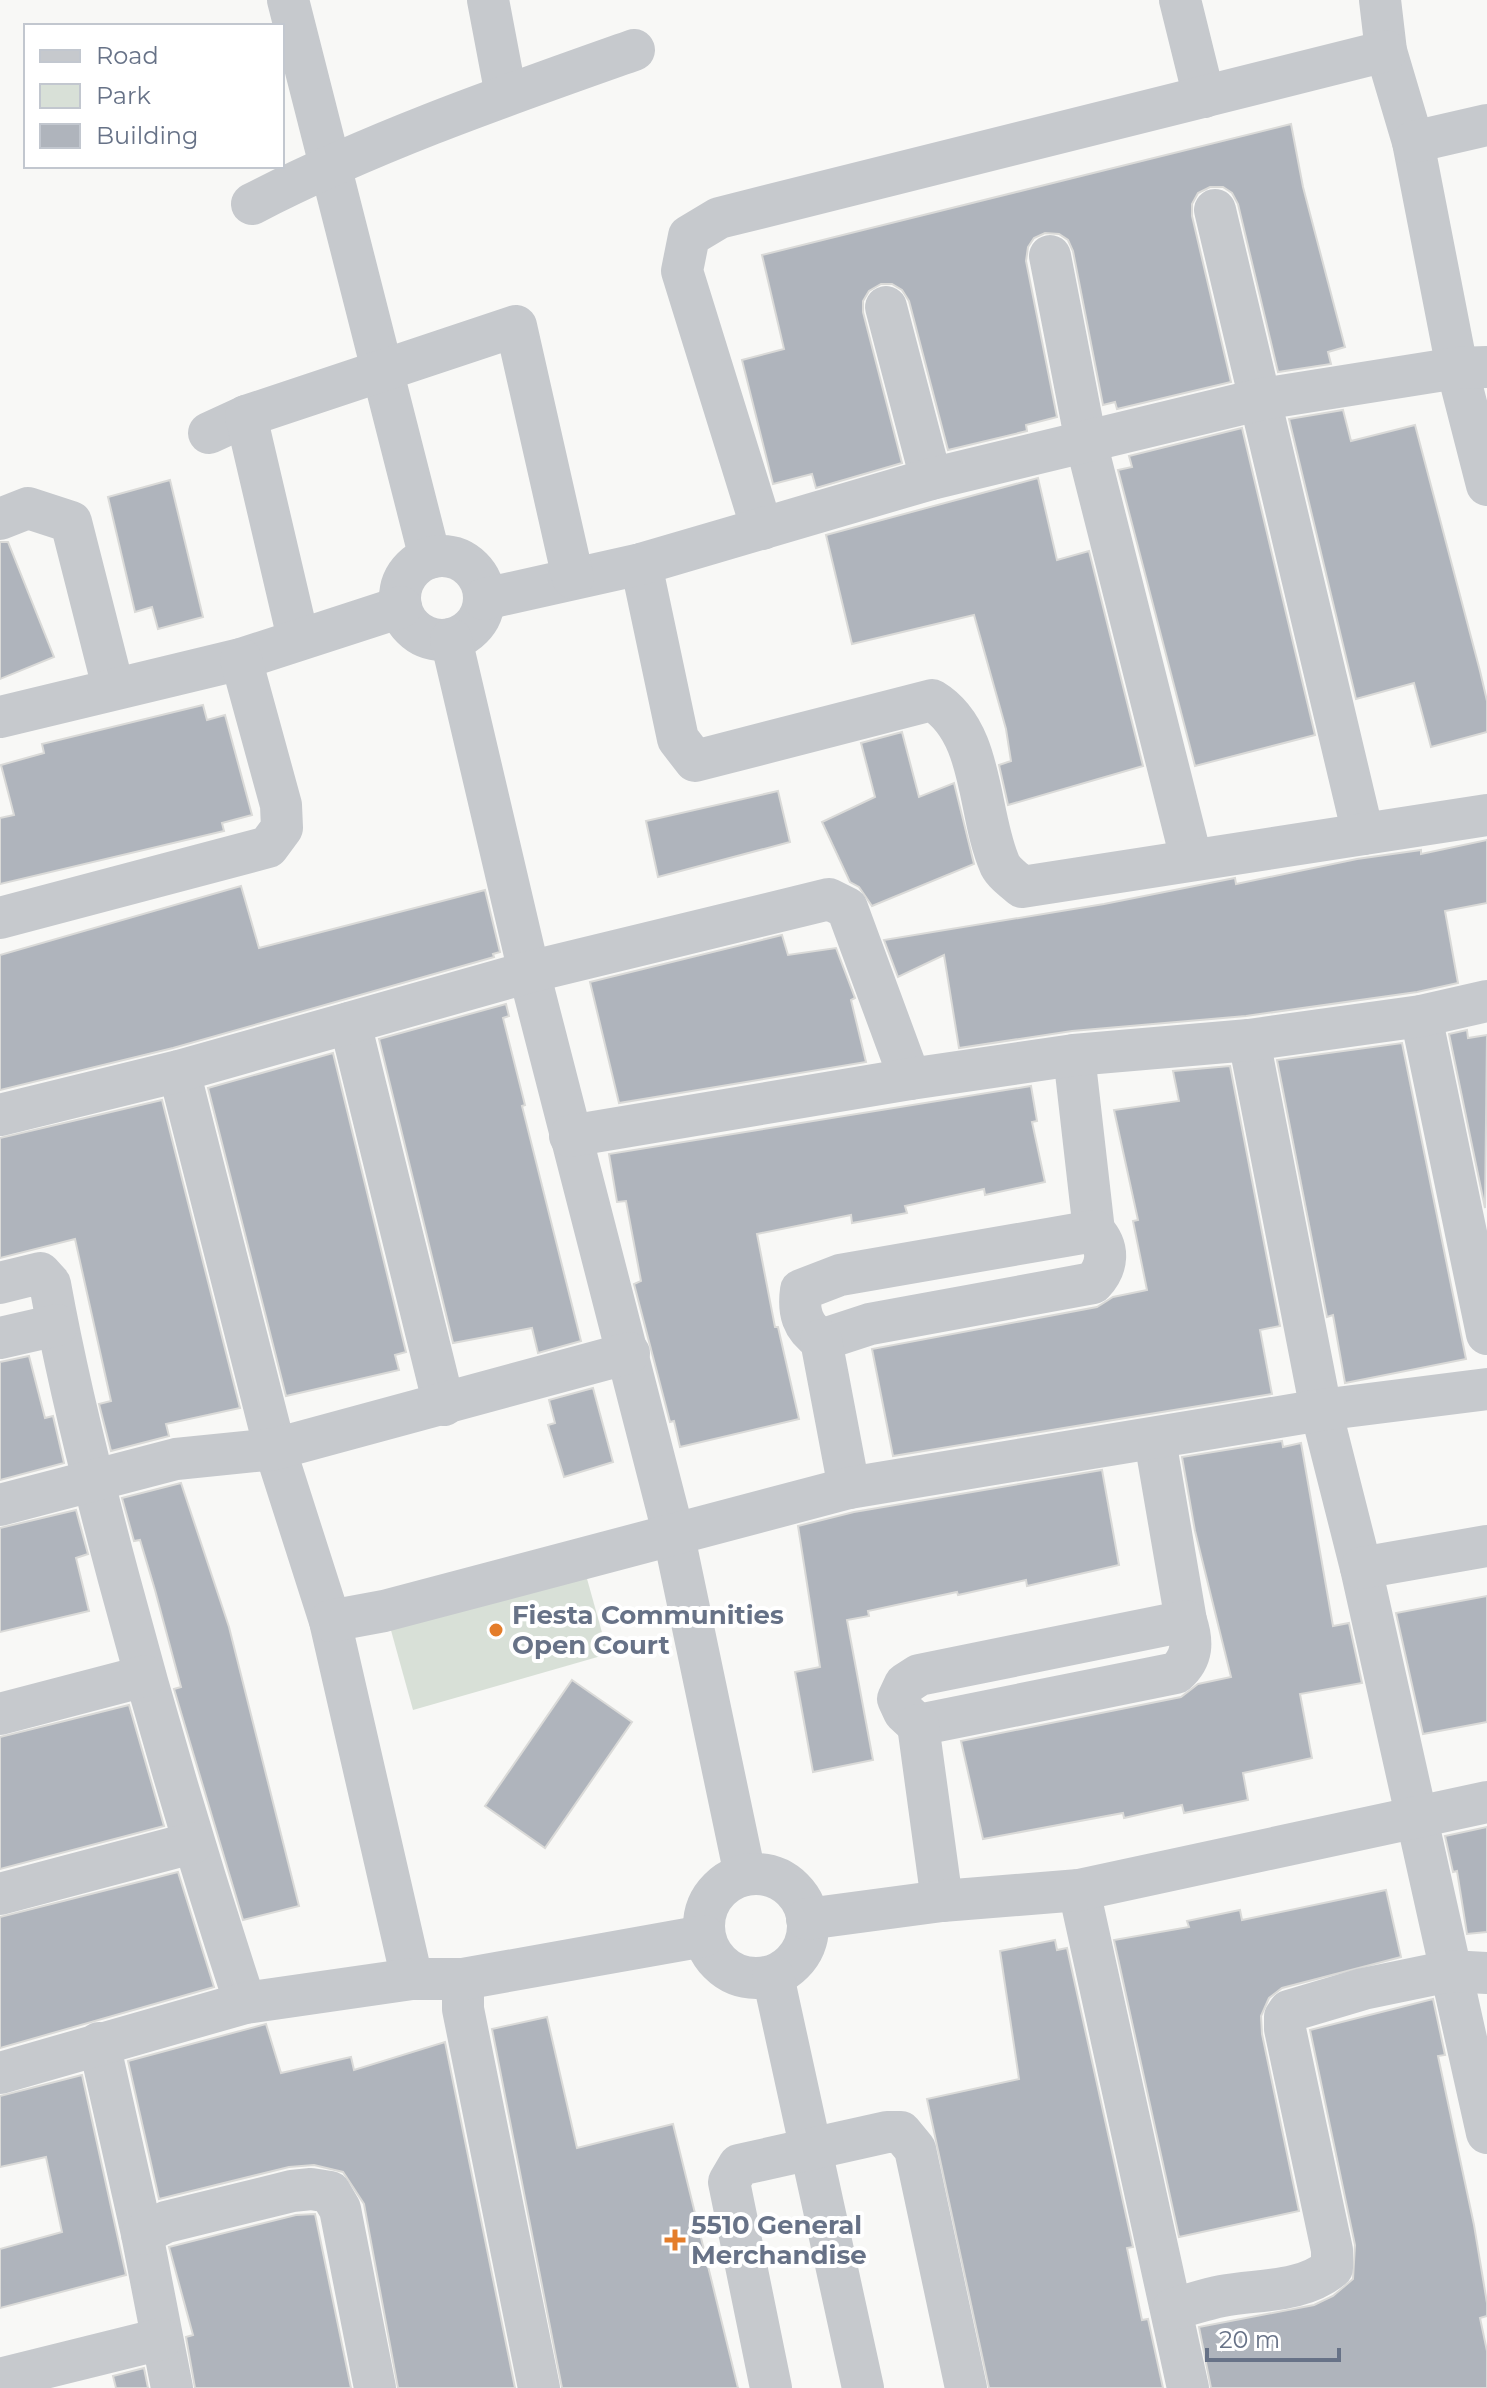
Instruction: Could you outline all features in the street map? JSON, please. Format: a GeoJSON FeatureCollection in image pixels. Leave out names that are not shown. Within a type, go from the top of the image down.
{"type":"FeatureCollection","features":[{"type":"Feature","properties":{"kind":"street"},"geometry":{"type":"LineString","coordinates":[[288,0],[430,558]]}},
{"type":"Feature","properties":{"kind":"street"},"geometry":{"type":"LineString","coordinates":[[488,0],[506,95]]}},
{"type":"Feature","properties":{"kind":"street"},"geometry":{"type":"LineString","coordinates":[[1180,0],[1204,97]]}},
{"type":"Feature","properties":{"kind":"street"},"geometry":{"type":"LineString","coordinates":[[1380,0],[1386,51],[1472,368],[1487,485]]}},
{"type":"Feature","properties":{"kind":"street"},"geometry":{"type":"LineString","coordinates":[[252,204],[331,163],[506,95],[634,50]]}},
{"type":"Feature","properties":{"kind":"street"},"geometry":{"type":"LineString","coordinates":[[762,529],[682,271],[689,236],[719,218],[1386,51]]}},
{"type":"Feature","properties":{"kind":"street"},"geometry":{"type":"LineString","coordinates":[[1413,142],[1487,125]]}},
{"type":"Feature","properties":{"kind":"street"},"geometry":{"type":"LineString","coordinates":[[1215,210],[1363,834]]}},
{"type":"Feature","properties":{"kind":"street"},"geometry":{"type":"LineString","coordinates":[[1050,256],[1086,442],[1191,858]]}},
{"type":"Feature","properties":{"kind":"street"},"geometry":{"type":"LineString","coordinates":[[886,307],[931,479]]}},
{"type":"Feature","properties":{"kind":"street"},"geometry":{"type":"LineString","coordinates":[[209,433],[246,416],[385,373],[516,326],[573,578]]}},
{"type":"Feature","properties":{"kind":"street"},"geometry":{"type":"LineString","coordinates":[[484,599],[641,564],[931,479],[1262,399],[1472,368]]}},
{"type":"Feature","properties":{"kind":"street"},"geometry":{"type":"LineString","coordinates":[[246,416],[298,638]]}},
{"type":"Feature","properties":{"kind":"street"},"geometry":{"type":"LineString","coordinates":[[0,519],[28,508],[71,522],[113,687]]}},
{"type":"Feature","properties":{"kind":"street"},"geometry":{"type":"LineString","coordinates":[[448,555],[473,568],[480,580],[484,599],[477,620],[468,631],[451,639],[427,638],[415,630],[401,607],[403,580],[411,569],[430,558],[448,555]]}},
{"type":"Feature","properties":{"kind":"street"},"geometry":{"type":"LineString","coordinates":[[641,564],[678,739],[695,761],[932,700],[951,711],[964,735],[1001,868],[1022,887],[1191,858],[1487,815]]}},
{"type":"Feature","properties":{"kind":"street"},"geometry":{"type":"LineString","coordinates":[[0,717],[113,687],[241,659],[401,607]]}},
{"type":"Feature","properties":{"kind":"street"},"geometry":{"type":"LineString","coordinates":[[451,639],[529,972],[673,1532],[745,1875]]}},
{"type":"Feature","properties":{"kind":"street"},"geometry":{"type":"LineString","coordinates":[[0,918],[268,847],[282,828],[281,805],[241,659]]}},
{"type":"Feature","properties":{"kind":"street"},"geometry":{"type":"LineString","coordinates":[[0,1115],[179,1071],[529,972],[829,899],[847,908],[910,1079]]}},
{"type":"Feature","properties":{"kind":"street"},"geometry":{"type":"LineString","coordinates":[[570,1136],[910,1079],[1074,1055],[1249,1040],[1421,1016],[1487,1001]]}},
{"type":"Feature","properties":{"kind":"street"},"geometry":{"type":"LineString","coordinates":[[1421,1016],[1487,1334]]}},
{"type":"Feature","properties":{"kind":"street"},"geometry":{"type":"LineString","coordinates":[[350,1023],[444,1405]]}},
{"type":"Feature","properties":{"kind":"street"},"geometry":{"type":"LineString","coordinates":[[1249,1040],[1321,1410],[1361,1568],[1415,1816],[1468,1972],[1487,2133]]}},
{"type":"Feature","properties":{"kind":"street"},"geometry":{"type":"LineString","coordinates":[[821,1340],[870,1324],[1093,1283],[1102,1274],[1106,1257],[1101,1239],[1094,1231],[1074,1055]]}},
{"type":"Feature","properties":{"kind":"street"},"geometry":{"type":"LineString","coordinates":[[179,1071],[275,1449],[330,1621],[412,1979]]}},
{"type":"Feature","properties":{"kind":"street"},"geometry":{"type":"LineString","coordinates":[[849,1488],[821,1340],[807,1330],[798,1308],[801,1290],[809,1284],[840,1275],[1094,1231]]}},
{"type":"Feature","properties":{"kind":"street"},"geometry":{"type":"LineString","coordinates":[[0,1283],[40,1273],[50,1284],[93,1480],[145,1676],[192,1843],[245,2003]]}},
{"type":"Feature","properties":{"kind":"street"},"geometry":{"type":"LineString","coordinates":[[0,1338],[57,1325]]}},
{"type":"Feature","properties":{"kind":"street"},"geometry":{"type":"LineString","coordinates":[[0,1505],[176,1459],[275,1449],[629,1353]]}},
{"type":"Feature","properties":{"kind":"street"},"geometry":{"type":"LineString","coordinates":[[330,1621],[384,1611],[673,1532],[849,1488],[1155,1440],[1321,1410],[1487,1389]]}},
{"type":"Feature","properties":{"kind":"street"},"geometry":{"type":"LineString","coordinates":[[942,1901],[918,1725],[1176,1673],[1188,1662],[1190,1652],[1186,1621],[1155,1440]]}},
{"type":"Feature","properties":{"kind":"street"},"geometry":{"type":"LineString","coordinates":[[1361,1568],[1487,1546]]}},
{"type":"Feature","properties":{"kind":"street"},"geometry":{"type":"LineString","coordinates":[[0,1714],[145,1676]]}},
{"type":"Feature","properties":{"kind":"street"},"geometry":{"type":"LineString","coordinates":[[807,1919],[942,1901],[1079,1890],[1487,1802]]}},
{"type":"Feature","properties":{"kind":"street"},"geometry":{"type":"LineString","coordinates":[[0,1894],[192,1843]]}},
{"type":"Feature","properties":{"kind":"street"},"geometry":{"type":"LineString","coordinates":[[745,1875],[771,1877],[794,1889],[804,1903],[807,1919],[802,1951],[784,1972],[755,1980],[732,1972],[712,1954],[704,1936],[704,1914],[719,1888],[745,1875]]}},
{"type":"Feature","properties":{"kind":"street"},"geometry":{"type":"LineString","coordinates":[[1079,1890],[1188,2388]]}},
{"type":"Feature","properties":{"kind":"street"},"geometry":{"type":"LineString","coordinates":[[0,2073],[245,2003],[412,1979],[463,1979],[704,1936]]}},
{"type":"Feature","properties":{"kind":"street"},"geometry":{"type":"LineString","coordinates":[[1173,2309],[1221,2296],[1289,2288],[1320,2278],[1332,2268],[1332,2250],[1285,2029],[1285,2017],[1289,2011],[1363,1989],[1468,1972]]}},
{"type":"Feature","properties":{"kind":"street"},"geometry":{"type":"LineString","coordinates":[[773,1976],[814,2150],[863,2388]]}},
{"type":"Feature","properties":{"kind":"street"},"geometry":{"type":"LineString","coordinates":[[463,1979],[463,2009],[539,2388]]}},
{"type":"Feature","properties":{"kind":"street"},"geometry":{"type":"LineString","coordinates":[[99,2043],[142,2234],[172,2388]]}},
{"type":"Feature","properties":{"kind":"street"},"geometry":{"type":"LineString","coordinates":[[771,2388],[729,2182],[739,2165],[887,2132],[901,2132],[910,2140],[966,2388]]}},
{"type":"Feature","properties":{"kind":"street"},"geometry":{"type":"LineString","coordinates":[[142,2234],[166,2222],[292,2191],[311,2189],[330,2192],[340,2209],[375,2388]]}},
{"type":"Feature","properties":{"kind":"street"},"geometry":{"type":"LineString","coordinates":[[0,2379],[161,2339]]}},
{"type":"Feature","properties":{"kind":"green space","name":"Fiesta Communities Open Court"},"geometry":{"type":"Polygon","coordinates":[[[579,1550],[608,1654],[413,1710],[384,1605],[579,1550]]]}},
{"type":"Feature","properties":{"kind":"building"},"geometry":{"type":"Polygon","coordinates":[[[1291,124],[1303,187],[1345,347],[1328,352],[1331,364],[1278,372],[1238,204],[1232,193],[1223,187],[1210,187],[1198,193],[1192,204],[1192,216],[1231,382],[1117,409],[1115,402],[1103,405],[1073,251],[1068,240],[1059,234],[1045,233],[1034,238],[1028,247],[1026,261],[1057,417],[1026,425],[1027,431],[948,450],[909,301],[902,290],[892,284],[881,284],[869,291],[863,301],[863,312],[902,463],[816,488],[812,474],[773,484],[742,360],[784,349],[762,255],[1291,124]]]}},
{"type":"Feature","properties":{"kind":"building"},"geometry":{"type":"Polygon","coordinates":[[[1343,410],[1351,441],[1415,425],[1480,671],[1487,701],[1487,732],[1431,747],[1414,683],[1356,699],[1289,419],[1343,410]]]}},
{"type":"Feature","properties":{"kind":"building"},"geometry":{"type":"Polygon","coordinates":[[[1242,428],[1315,735],[1195,766],[1118,470],[1132,467],[1129,456],[1242,428]]]}},
{"type":"Feature","properties":{"kind":"building"},"geometry":{"type":"Polygon","coordinates":[[[1038,478],[1057,560],[1089,551],[1143,766],[1008,805],[999,765],[1011,761],[1006,729],[974,615],[852,644],[826,535],[1038,478]]]}},
{"type":"Feature","properties":{"kind":"building"},"geometry":{"type":"Polygon","coordinates":[[[170,480],[203,617],[158,629],[152,607],[135,612],[108,497],[170,480]]]}},
{"type":"Feature","properties":{"kind":"building"},"geometry":{"type":"Polygon","coordinates":[[[0,542],[8,542],[54,657],[0,679],[0,542]]]}},
{"type":"Feature","properties":{"kind":"building"},"geometry":{"type":"Polygon","coordinates":[[[203,705],[207,720],[225,715],[252,815],[222,823],[224,831],[0,884],[0,818],[14,815],[1,765],[44,753],[42,744],[203,705]]]}},
{"type":"Feature","properties":{"kind":"building"},"geometry":{"type":"Polygon","coordinates":[[[902,732],[919,797],[954,783],[974,864],[872,906],[859,887],[850,882],[822,822],[875,797],[861,743],[902,732]]]}},
{"type":"Feature","properties":{"kind":"building"},"geometry":{"type":"Polygon","coordinates":[[[778,791],[790,842],[658,877],[646,821],[778,791]]]}},
{"type":"Feature","properties":{"kind":"building"},"geometry":{"type":"Polygon","coordinates":[[[1487,840],[1487,903],[1445,911],[1458,983],[1417,992],[1246,1016],[1072,1031],[959,1048],[944,955],[898,977],[884,940],[1104,904],[1235,878],[1236,884],[1357,859],[1421,850],[1421,854],[1487,840]]]}},
{"type":"Feature","properties":{"kind":"building"},"geometry":{"type":"Polygon","coordinates":[[[241,886],[259,948],[485,890],[500,952],[493,954],[494,957],[173,1048],[0,1090],[0,955],[241,886]]]}},
{"type":"Feature","properties":{"kind":"building"},"geometry":{"type":"Polygon","coordinates":[[[782,935],[788,955],[836,948],[855,998],[851,1000],[866,1062],[619,1103],[590,982],[782,935]]]}},
{"type":"Feature","properties":{"kind":"building"},"geometry":{"type":"Polygon","coordinates":[[[506,1004],[509,1016],[503,1018],[525,1105],[522,1106],[581,1341],[538,1353],[532,1328],[453,1343],[379,1039],[506,1004]]]}},
{"type":"Feature","properties":{"kind":"building"},"geometry":{"type":"Polygon","coordinates":[[[1467,1030],[1468,1038],[1487,1035],[1485,1208],[1449,1034],[1467,1030]]]}},
{"type":"Feature","properties":{"kind":"building"},"geometry":{"type":"Polygon","coordinates":[[[1402,1043],[1466,1359],[1345,1383],[1333,1315],[1327,1317],[1277,1060],[1402,1043]]]}},
{"type":"Feature","properties":{"kind":"building"},"geometry":{"type":"Polygon","coordinates":[[[333,1053],[406,1352],[395,1355],[399,1370],[286,1396],[208,1088],[333,1053]]]}},
{"type":"Feature","properties":{"kind":"building"},"geometry":{"type":"Polygon","coordinates":[[[1230,1066],[1280,1326],[1260,1330],[1272,1394],[893,1456],[872,1349],[1097,1307],[1113,1297],[1147,1290],[1133,1221],[1138,1220],[1114,1110],[1179,1101],[1173,1071],[1230,1066]]]}},
{"type":"Feature","properties":{"kind":"building"},"geometry":{"type":"Polygon","coordinates":[[[1031,1086],[1037,1121],[1032,1122],[1045,1182],[985,1195],[984,1189],[905,1206],[907,1213],[852,1223],[851,1215],[757,1234],[775,1327],[778,1327],[799,1419],[680,1447],[674,1421],[670,1422],[634,1284],[641,1281],[626,1201],[617,1202],[609,1154],[1031,1086]]]}},
{"type":"Feature","properties":{"kind":"building"},"geometry":{"type":"Polygon","coordinates":[[[162,1100],[240,1408],[166,1424],[169,1436],[111,1451],[99,1404],[111,1401],[75,1239],[0,1258],[0,1138],[162,1100]]]}},
{"type":"Feature","properties":{"kind":"building"},"geometry":{"type":"Polygon","coordinates":[[[29,1356],[45,1418],[53,1416],[64,1463],[0,1480],[0,1362],[29,1356]]]}},
{"type":"Feature","properties":{"kind":"building"},"geometry":{"type":"Polygon","coordinates":[[[593,1388],[613,1462],[564,1477],[548,1425],[555,1423],[549,1400],[593,1388]]]}},
{"type":"Feature","properties":{"kind":"building"},"geometry":{"type":"Polygon","coordinates":[[[1282,1441],[1283,1447],[1301,1443],[1333,1626],[1349,1623],[1362,1683],[1300,1694],[1312,1758],[1243,1773],[1248,1800],[1184,1813],[1182,1805],[1124,1818],[1123,1813],[983,1839],[961,1741],[1181,1697],[1198,1684],[1231,1677],[1195,1531],[1182,1457],[1282,1441]]]}},
{"type":"Feature","properties":{"kind":"building"},"geometry":{"type":"Polygon","coordinates":[[[1102,1470],[1119,1565],[1027,1586],[1026,1580],[958,1595],[957,1592],[868,1611],[869,1616],[847,1620],[873,1760],[813,1772],[795,1672],[820,1667],[798,1526],[854,1512],[1102,1470]]]}},
{"type":"Feature","properties":{"kind":"building"},"geometry":{"type":"Polygon","coordinates":[[[181,1483],[229,1627],[299,1906],[243,1920],[174,1689],[181,1687],[155,1590],[140,1540],[134,1541],[122,1498],[181,1483]]]}},
{"type":"Feature","properties":{"kind":"building"},"geometry":{"type":"Polygon","coordinates":[[[76,1510],[88,1554],[76,1558],[89,1611],[0,1632],[0,1528],[76,1510]]]}},
{"type":"Feature","properties":{"kind":"building"},"geometry":{"type":"Polygon","coordinates":[[[1487,1596],[1487,1722],[1423,1734],[1396,1613],[1487,1596]]]}},
{"type":"Feature","properties":{"kind":"building"},"geometry":{"type":"Polygon","coordinates":[[[572,1680],[632,1722],[545,1848],[485,1806],[572,1680]]]}},
{"type":"Feature","properties":{"kind":"building"},"geometry":{"type":"Polygon","coordinates":[[[129,1705],[164,1826],[0,1869],[0,1737],[129,1705]]]}},
{"type":"Feature","properties":{"kind":"building"},"geometry":{"type":"Polygon","coordinates":[[[1487,1827],[1487,1932],[1467,1934],[1457,1871],[1453,1872],[1445,1836],[1487,1827]]]}},
{"type":"Feature","properties":{"kind":"building"},"geometry":{"type":"Polygon","coordinates":[[[178,1872],[214,1987],[0,2048],[0,1917],[178,1872]]]}},
{"type":"Feature","properties":{"kind":"building"},"geometry":{"type":"Polygon","coordinates":[[[1386,1890],[1401,1957],[1282,1988],[1269,1998],[1261,2016],[1262,2034],[1299,2211],[1179,2237],[1114,1940],[1189,1927],[1187,1921],[1240,1910],[1242,1920],[1386,1890]]]}},
{"type":"Feature","properties":{"kind":"building"},"geometry":{"type":"Polygon","coordinates":[[[1055,1940],[1057,1950],[1067,1948],[1133,2247],[1127,2248],[1142,2320],[1148,2319],[1163,2388],[989,2388],[927,2099],[1019,2079],[1000,1951],[1055,1940]]]}},
{"type":"Feature","properties":{"kind":"building"},"geometry":{"type":"Polygon","coordinates":[[[1433,1999],[1445,2055],[1438,2056],[1474,2225],[1487,2303],[1487,2316],[1480,2318],[1487,2351],[1487,2388],[1211,2388],[1199,2327],[1314,2305],[1333,2296],[1353,2279],[1355,2245],[1310,2030],[1433,1999]]]}},
{"type":"Feature","properties":{"kind":"building"},"geometry":{"type":"Polygon","coordinates":[[[547,2017],[577,2148],[673,2124],[738,2388],[562,2388],[492,2029],[547,2017]]]}},
{"type":"Feature","properties":{"kind":"building"},"geometry":{"type":"Polygon","coordinates":[[[266,2024],[281,2073],[351,2057],[354,2070],[445,2042],[515,2388],[398,2388],[364,2204],[343,2172],[314,2165],[289,2167],[159,2199],[128,2061],[266,2024]]]}},
{"type":"Feature","properties":{"kind":"building"},"geometry":{"type":"Polygon","coordinates":[[[82,2075],[126,2275],[0,2308],[0,2249],[62,2232],[46,2157],[0,2167],[0,2096],[82,2075]]]}},
{"type":"Feature","properties":{"kind":"building"},"geometry":{"type":"Polygon","coordinates":[[[315,2214],[351,2388],[195,2388],[186,2337],[193,2335],[169,2247],[296,2215],[315,2214]]]}},
{"type":"Feature","properties":{"kind":"building"},"geometry":{"type":"Polygon","coordinates":[[[144,2368],[148,2388],[116,2388],[113,2376],[144,2368]]]}},
{"type":"Feature","properties":{"kind":"place","name":"Fiesta Communities Open Court"},"geometry":{"type":"Point","coordinates":[496,1630]}},
{"type":"Feature","properties":{"kind":"place","name":"5510 General Merchandise"},"geometry":{"type":"Point","coordinates":[675,2240]}}]}
